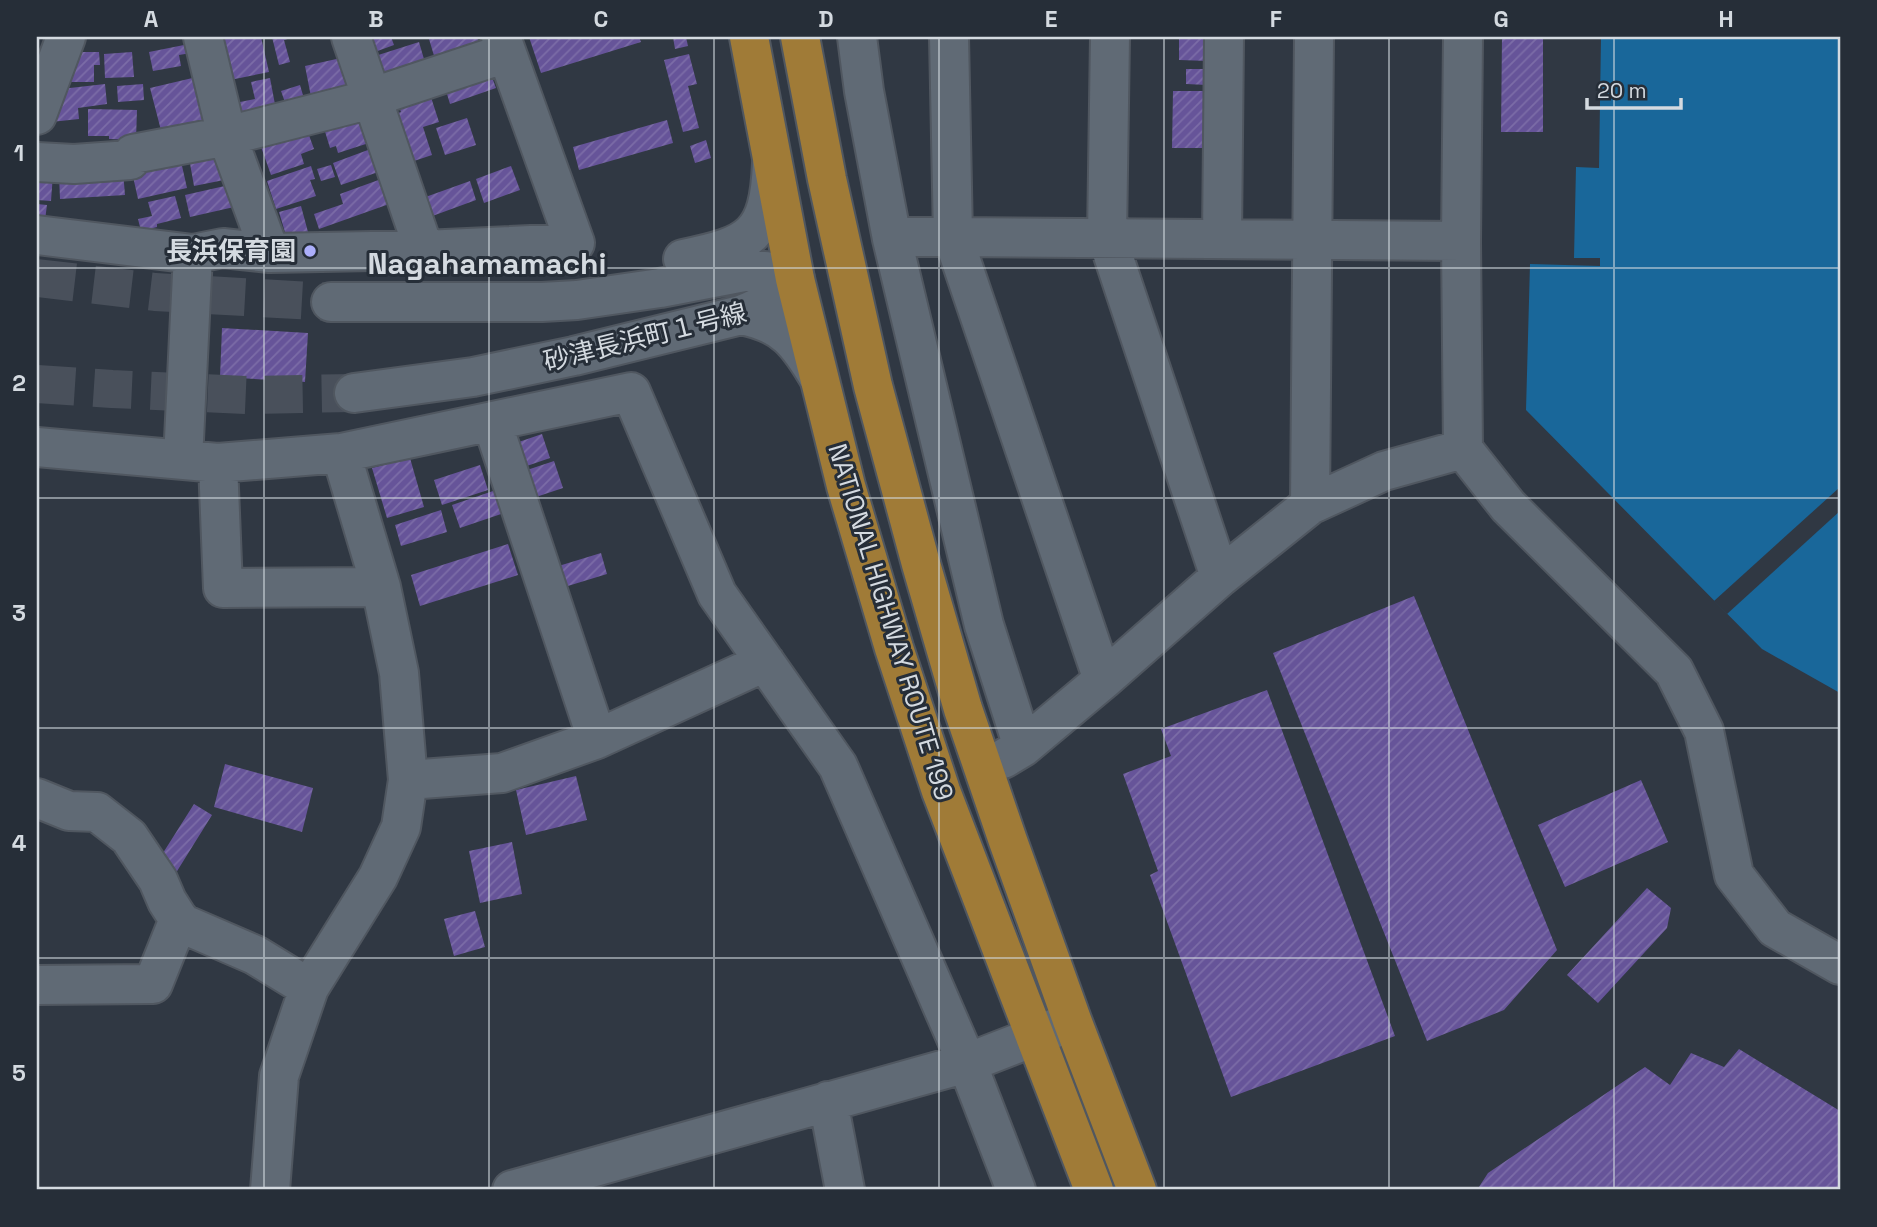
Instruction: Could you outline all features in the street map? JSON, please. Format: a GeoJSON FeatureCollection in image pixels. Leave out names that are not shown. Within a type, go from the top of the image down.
{"type":"FeatureCollection","features":[{"type":"Feature","properties":{"kind":"highway","name":"NATIONAL HIGHWAY ROUTE 199"},"geometry":{"type":"LineString","coordinates":[[749,37],[795,279],[846,485],[941,791],[1094,1190]]}},
{"type":"Feature","properties":{"kind":"highway","name":"NATIONAL HIGHWAY ROUTE 199"},"geometry":{"type":"LineString","coordinates":[[800,37],[863,346],[963,709],[1072,1020],[1136,1190]]}},
{"type":"Feature","properties":{"kind":"highway"},"geometry":{"type":"LineString","coordinates":[[827,178],[824,220],[813,251],[795,279],[818,292],[842,312],[863,346]]}},
{"type":"Feature","properties":{"kind":"street"},"geometry":{"type":"LineString","coordinates":[[37,115],[66,37]]}},
{"type":"Feature","properties":{"kind":"street"},"geometry":{"type":"LineString","coordinates":[[202,37],[227,136],[270,253]]}},
{"type":"Feature","properties":{"kind":"street"},"geometry":{"type":"LineString","coordinates":[[351,37],[424,250]]}},
{"type":"Feature","properties":{"kind":"street"},"geometry":{"type":"LineString","coordinates":[[857,37],[864,91],[892,239],[984,625],[1023,747]]}},
{"type":"Feature","properties":{"kind":"street"},"geometry":{"type":"LineString","coordinates":[[949,37],[953,237],[1103,680]]}},
{"type":"Feature","properties":{"kind":"street"},"geometry":{"type":"LineString","coordinates":[[1110,37],[1107,237],[1220,577]]}},
{"type":"Feature","properties":{"kind":"street"},"geometry":{"type":"LineString","coordinates":[[1222,238],[1224,37]]}},
{"type":"Feature","properties":{"kind":"street"},"geometry":{"type":"LineString","coordinates":[[1310,505],[1314,37]]}},
{"type":"Feature","properties":{"kind":"street"},"geometry":{"type":"LineString","coordinates":[[1463,37],[1463,449],[1508,506],[1674,671],[1704,731],[1734,875],[1775,928],[1840,965]]}},
{"type":"Feature","properties":{"kind":"street"},"geometry":{"type":"LineString","coordinates":[[37,162],[74,164],[130,160],[133,154],[227,136],[372,97],[503,45],[575,243],[270,253],[223,248],[193,254],[37,235]]}},
{"type":"Feature","properties":{"kind":"street"},"geometry":{"type":"LineString","coordinates":[[426,302],[583,280],[728,248],[753,233],[762,220],[767,207],[773,158]]}},
{"type":"Feature","properties":{"kind":"street"},"geometry":{"type":"LineString","coordinates":[[892,239],[1107,237],[1461,241]]}},
{"type":"Feature","properties":{"kind":"street"},"geometry":{"type":"LineString","coordinates":[[193,254],[201,461],[223,588],[381,587]]}},
{"type":"Feature","properties":{"kind":"street","name":"砂津長浜町１号線"},"geometry":{"type":"LineString","coordinates":[[331,302],[542,302],[577,300],[660,288],[749,271],[774,272],[795,279],[774,300],[741,314],[574,356],[473,377],[354,393]]}},
{"type":"Feature","properties":{"kind":"street"},"geometry":{"type":"LineString","coordinates":[[741,314],[775,324],[806,356],[821,383]]}},
{"type":"Feature","properties":{"kind":"street"},"geometry":{"type":"LineString","coordinates":[[37,447],[201,461],[341,453],[631,392],[717,594],[838,766],[967,1063],[1016,1190]]}},
{"type":"Feature","properties":{"kind":"street"},"geometry":{"type":"LineString","coordinates":[[492,422],[597,739]]}},
{"type":"Feature","properties":{"kind":"street"},"geometry":{"type":"LineString","coordinates":[[984,771],[1023,747],[1220,577],[1310,505],[1384,471],[1463,449]]}},
{"type":"Feature","properties":{"kind":"street"},"geometry":{"type":"LineString","coordinates":[[270,1190],[279,1076],[309,988],[378,877],[401,827],[408,780],[399,673],[381,587],[341,453]]}},
{"type":"Feature","properties":{"kind":"street"},"geometry":{"type":"LineString","coordinates":[[408,780],[502,773],[597,739],[765,662]]}},
{"type":"Feature","properties":{"kind":"street"},"geometry":{"type":"LineString","coordinates":[[37,798],[69,811],[97,812],[129,837],[158,880],[181,923],[255,955],[309,988]]}},
{"type":"Feature","properties":{"kind":"street"},"geometry":{"type":"LineString","coordinates":[[37,985],[153,984],[179,919]]}},
{"type":"Feature","properties":{"kind":"street"},"geometry":{"type":"LineString","coordinates":[[512,1190],[967,1063],[1072,1020]]}},
{"type":"Feature","properties":{"kind":"street"},"geometry":{"type":"LineString","coordinates":[[828,1101],[845,1190]]}},
{"type":"Feature","properties":{"kind":"water"},"geometry":{"type":"Polygon","coordinates":[[[1601,37],[1840,37],[1840,693],[1762,649],[1526,410],[1530,264],[1600,266],[1600,258],[1574,258],[1576,167],[1599,168],[1601,37]]]}},
{"type":"Feature","properties":{"kind":"pier"},"geometry":{"type":"Polygon","coordinates":[[[1840,487],[1840,511],[1727,614],[1714,601],[1840,487]]]}},
{"type":"Feature","properties":{"kind":"building"},"geometry":{"type":"Polygon","coordinates":[[[221,37],[261,37],[269,72],[230,80],[221,37]]]}},
{"type":"Feature","properties":{"kind":"building"},"geometry":{"type":"Polygon","coordinates":[[[272,37],[295,37],[284,40],[290,62],[279,65],[272,37]]]}},
{"type":"Feature","properties":{"kind":"building"},"geometry":{"type":"Polygon","coordinates":[[[366,37],[391,37],[394,45],[372,53],[366,37]]]}},
{"type":"Feature","properties":{"kind":"building"},"geometry":{"type":"Polygon","coordinates":[[[477,37],[479,44],[435,59],[429,39],[477,37]]]}},
{"type":"Feature","properties":{"kind":"building"},"geometry":{"type":"Polygon","coordinates":[[[529,37],[639,37],[641,42],[541,73],[529,37]]]}},
{"type":"Feature","properties":{"kind":"building"},"geometry":{"type":"Polygon","coordinates":[[[673,37],[686,37],[688,46],[675,49],[673,37]]]}},
{"type":"Feature","properties":{"kind":"building"},"geometry":{"type":"Polygon","coordinates":[[[1179,37],[1209,37],[1209,61],[1179,60],[1179,37]]]}},
{"type":"Feature","properties":{"kind":"building"},"geometry":{"type":"Polygon","coordinates":[[[1502,37],[1543,37],[1543,132],[1501,132],[1502,37]]]}},
{"type":"Feature","properties":{"kind":"building"},"geometry":{"type":"Polygon","coordinates":[[[419,42],[426,66],[380,81],[372,57],[419,42]]]}},
{"type":"Feature","properties":{"kind":"building"},"geometry":{"type":"Polygon","coordinates":[[[189,44],[191,53],[179,55],[181,66],[153,71],[149,52],[189,44]]]}},
{"type":"Feature","properties":{"kind":"building"},"geometry":{"type":"Polygon","coordinates":[[[70,52],[99,52],[100,65],[94,65],[94,82],[71,82],[70,52]]]}},
{"type":"Feature","properties":{"kind":"building"},"geometry":{"type":"Polygon","coordinates":[[[132,52],[134,77],[105,78],[104,54],[132,52]]]}},
{"type":"Feature","properties":{"kind":"building"},"geometry":{"type":"Polygon","coordinates":[[[689,54],[697,84],[688,86],[699,128],[683,132],[664,60],[689,54]]]}},
{"type":"Feature","properties":{"kind":"building"},"geometry":{"type":"Polygon","coordinates":[[[341,58],[348,95],[312,102],[305,66],[341,58]]]}},
{"type":"Feature","properties":{"kind":"building"},"geometry":{"type":"Polygon","coordinates":[[[489,69],[496,88],[450,104],[444,84],[489,69]]]}},
{"type":"Feature","properties":{"kind":"building"},"geometry":{"type":"Polygon","coordinates":[[[1186,69],[1207,69],[1207,85],[1186,84],[1186,69]]]}},
{"type":"Feature","properties":{"kind":"building"},"geometry":{"type":"Polygon","coordinates":[[[201,76],[213,126],[163,138],[150,88],[201,76]]]}},
{"type":"Feature","properties":{"kind":"building"},"geometry":{"type":"Polygon","coordinates":[[[270,78],[277,115],[239,123],[235,103],[255,99],[251,82],[270,78]]]}},
{"type":"Feature","properties":{"kind":"building"},"geometry":{"type":"Polygon","coordinates":[[[105,84],[107,104],[78,108],[79,119],[51,122],[50,107],[63,105],[61,89],[105,84]]]}},
{"type":"Feature","properties":{"kind":"building"},"geometry":{"type":"Polygon","coordinates":[[[143,84],[144,100],[118,102],[117,86],[143,84]]]}},
{"type":"Feature","properties":{"kind":"building"},"geometry":{"type":"Polygon","coordinates":[[[300,85],[305,102],[287,108],[281,91],[300,85]]]}},
{"type":"Feature","properties":{"kind":"building"},"geometry":{"type":"Polygon","coordinates":[[[428,88],[439,122],[423,127],[432,155],[405,164],[389,116],[401,112],[396,99],[428,88]]]}},
{"type":"Feature","properties":{"kind":"building"},"geometry":{"type":"Polygon","coordinates":[[[1173,91],[1210,91],[1209,148],[1172,148],[1173,91]]]}},
{"type":"Feature","properties":{"kind":"building"},"geometry":{"type":"Polygon","coordinates":[[[88,109],[137,110],[136,140],[88,136],[88,109]]]}},
{"type":"Feature","properties":{"kind":"building"},"geometry":{"type":"Polygon","coordinates":[[[365,111],[375,141],[338,153],[336,146],[330,148],[323,125],[365,111]]]}},
{"type":"Feature","properties":{"kind":"building"},"geometry":{"type":"Polygon","coordinates":[[[467,118],[476,145],[445,155],[436,128],[467,118]]]}},
{"type":"Feature","properties":{"kind":"building"},"geometry":{"type":"Polygon","coordinates":[[[667,120],[673,143],[579,170],[573,147],[667,120]]]}},
{"type":"Feature","properties":{"kind":"building"},"geometry":{"type":"Polygon","coordinates":[[[306,127],[314,149],[301,154],[304,164],[271,175],[260,144],[306,127]]]}},
{"type":"Feature","properties":{"kind":"building"},"geometry":{"type":"Polygon","coordinates":[[[706,140],[711,158],[695,163],[690,146],[706,140]]]}},
{"type":"Feature","properties":{"kind":"building"},"geometry":{"type":"Polygon","coordinates":[[[376,147],[384,170],[341,185],[333,163],[376,147]]]}},
{"type":"Feature","properties":{"kind":"building"},"geometry":{"type":"Polygon","coordinates":[[[227,149],[234,178],[194,186],[189,158],[227,149]]]}},
{"type":"Feature","properties":{"kind":"building"},"geometry":{"type":"Polygon","coordinates":[[[180,157],[187,188],[138,199],[132,172],[180,157]]]}},
{"type":"Feature","properties":{"kind":"building"},"geometry":{"type":"Polygon","coordinates":[[[331,165],[335,177],[321,181],[317,169],[331,165]]]}},
{"type":"Feature","properties":{"kind":"building"},"geometry":{"type":"Polygon","coordinates":[[[311,166],[315,179],[310,180],[316,196],[276,209],[267,181],[311,166]]]}},
{"type":"Feature","properties":{"kind":"building"},"geometry":{"type":"Polygon","coordinates":[[[511,166],[520,190],[484,203],[476,179],[511,166]]]}},
{"type":"Feature","properties":{"kind":"building"},"geometry":{"type":"Polygon","coordinates":[[[123,171],[125,195],[60,199],[59,175],[123,171]]]}},
{"type":"Feature","properties":{"kind":"building"},"geometry":{"type":"Polygon","coordinates":[[[37,173],[53,174],[51,201],[37,200],[37,173]]]}},
{"type":"Feature","properties":{"kind":"building"},"geometry":{"type":"Polygon","coordinates":[[[384,178],[392,203],[319,229],[314,214],[343,204],[340,194],[384,178]]]}},
{"type":"Feature","properties":{"kind":"building"},"geometry":{"type":"Polygon","coordinates":[[[470,181],[476,200],[427,218],[420,199],[470,181]]]}},
{"type":"Feature","properties":{"kind":"building"},"geometry":{"type":"Polygon","coordinates":[[[238,183],[243,205],[190,217],[185,195],[238,183]]]}},
{"type":"Feature","properties":{"kind":"building"},"geometry":{"type":"Polygon","coordinates":[[[175,196],[181,218],[141,231],[138,219],[152,216],[148,202],[175,196]]]}},
{"type":"Feature","properties":{"kind":"building"},"geometry":{"type":"Polygon","coordinates":[[[37,204],[47,205],[45,220],[37,219],[37,204]]]}},
{"type":"Feature","properties":{"kind":"building"},"geometry":{"type":"Polygon","coordinates":[[[301,206],[308,232],[287,239],[279,212],[301,206]]]}},
{"type":"Feature","properties":{"kind":"building"},"geometry":{"type":"Polygon","coordinates":[[[222,328],[308,333],[305,382],[220,377],[222,328]]]}},
{"type":"Feature","properties":{"kind":"building"},"geometry":{"type":"Polygon","coordinates":[[[542,434],[550,458],[521,468],[513,444],[542,434]]]}},
{"type":"Feature","properties":{"kind":"building"},"geometry":{"type":"Polygon","coordinates":[[[410,458],[424,507],[387,518],[372,468],[410,458]]]}},
{"type":"Feature","properties":{"kind":"building"},"geometry":{"type":"Polygon","coordinates":[[[554,461],[563,488],[530,499],[521,472],[554,461]]]}},
{"type":"Feature","properties":{"kind":"building"},"geometry":{"type":"Polygon","coordinates":[[[480,465],[488,490],[442,505],[434,480],[480,465]]]}},
{"type":"Feature","properties":{"kind":"building"},"geometry":{"type":"Polygon","coordinates":[[[496,490],[504,513],[460,528],[452,505],[496,490]]]}},
{"type":"Feature","properties":{"kind":"building"},"geometry":{"type":"Polygon","coordinates":[[[441,510],[447,532],[401,546],[395,525],[441,510]]]}},
{"type":"Feature","properties":{"kind":"building"},"geometry":{"type":"Polygon","coordinates":[[[508,544],[518,575],[420,606],[411,575],[508,544]]]}},
{"type":"Feature","properties":{"kind":"building"},"geometry":{"type":"Polygon","coordinates":[[[601,553],[607,574],[558,589],[552,568],[601,553]]]}},
{"type":"Feature","properties":{"kind":"building"},"geometry":{"type":"Polygon","coordinates":[[[1414,596],[1557,950],[1504,1010],[1427,1041],[1273,653],[1414,596]]]}},
{"type":"Feature","properties":{"kind":"building"},"geometry":{"type":"Polygon","coordinates":[[[1267,690],[1395,1036],[1231,1097],[1150,875],[1158,871],[1123,774],[1171,756],[1161,729],[1267,690]]]}},
{"type":"Feature","properties":{"kind":"building"},"geometry":{"type":"Polygon","coordinates":[[[225,764],[313,788],[302,832],[214,807],[225,764]]]}},
{"type":"Feature","properties":{"kind":"building"},"geometry":{"type":"Polygon","coordinates":[[[576,776],[587,820],[526,835],[516,790],[576,776]]]}},
{"type":"Feature","properties":{"kind":"building"},"geometry":{"type":"Polygon","coordinates":[[[1641,780],[1668,842],[1565,887],[1538,825],[1641,780]]]}},
{"type":"Feature","properties":{"kind":"building"},"geometry":{"type":"Polygon","coordinates":[[[194,804],[212,815],[174,876],[156,864],[194,804]]]}},
{"type":"Feature","properties":{"kind":"building"},"geometry":{"type":"Polygon","coordinates":[[[512,842],[522,894],[480,903],[469,851],[512,842]]]}},
{"type":"Feature","properties":{"kind":"building"},"geometry":{"type":"Polygon","coordinates":[[[1647,888],[1671,908],[1667,928],[1598,1003],[1567,975],[1647,888]]]}},
{"type":"Feature","properties":{"kind":"building"},"geometry":{"type":"Polygon","coordinates":[[[475,911],[485,947],[454,956],[444,919],[475,911]]]}},
{"type":"Feature","properties":{"kind":"building"},"geometry":{"type":"Polygon","coordinates":[[[1739,1049],[1840,1111],[1840,1190],[1477,1190],[1488,1173],[1645,1067],[1670,1085],[1691,1053],[1724,1067],[1739,1049]]]}},
{"type":"Feature","properties":{"kind":"tunnel"},"geometry":{"type":"LineString","coordinates":[[37,278],[155,292],[331,302]]}},
{"type":"Feature","properties":{"kind":"tunnel"},"geometry":{"type":"LineString","coordinates":[[37,384],[247,395],[354,393]]}},
{"type":"Feature","properties":{"kind":"place","name":"長浜保育園"},"geometry":{"type":"Point","coordinates":[310,251]}},
{"type":"Feature","properties":{"kind":"district","name":"Nagahamamachi"},"geometry":{"type":"Point","coordinates":[487,264]}}]}
